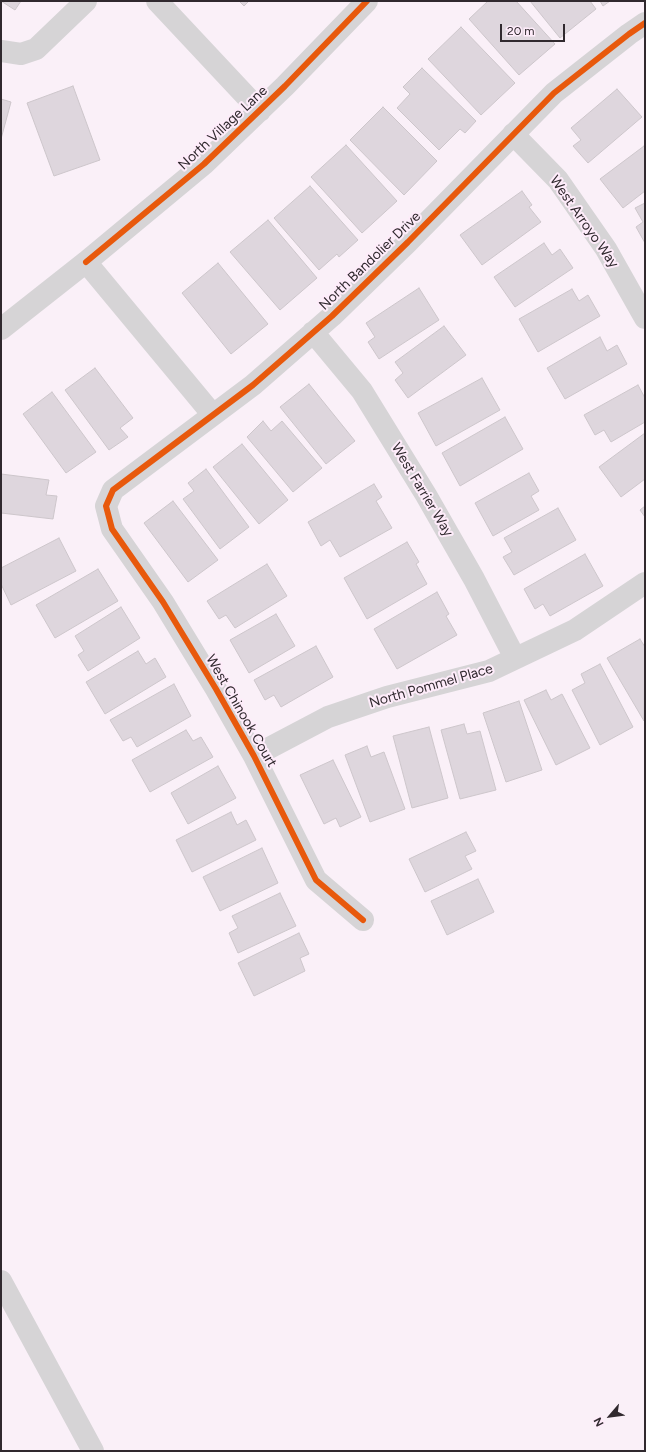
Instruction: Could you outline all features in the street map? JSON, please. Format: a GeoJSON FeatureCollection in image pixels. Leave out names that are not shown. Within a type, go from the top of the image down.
{"type":"FeatureCollection","features":[{"type":"Feature","properties":{"kind":"street"},"geometry":{"type":"LineString","coordinates":[[11,53],[36,49],[86,1]]}},
{"type":"Feature","properties":{"kind":"street"},"geometry":{"type":"LineString","coordinates":[[157,1],[260,111]]}},
{"type":"Feature","properties":{"kind":"street","name":"North Village Lane"},"geometry":{"type":"LineString","coordinates":[[1,329],[86,262],[204,164],[260,111],[367,1]]}},
{"type":"Feature","properties":{"kind":"street","name":"North Bandolier Drive"},"geometry":{"type":"LineString","coordinates":[[106,506],[113,490],[253,384],[313,332],[408,242],[554,93],[645,23]]}},
{"type":"Feature","properties":{"kind":"street","name":"West Arroyo Way"},"geometry":{"type":"LineString","coordinates":[[513,134],[558,180],[606,249],[645,318]]}},
{"type":"Feature","properties":{"kind":"street"},"geometry":{"type":"LineString","coordinates":[[86,262],[213,415]]}},
{"type":"Feature","properties":{"kind":"street","name":"West Farrier Way"},"geometry":{"type":"LineString","coordinates":[[313,332],[362,391],[474,578],[515,658]]}},
{"type":"Feature","properties":{"kind":"street","name":"West Chinook Court"},"geometry":{"type":"LineString","coordinates":[[106,506],[112,528],[163,602],[216,689],[254,756],[316,880],[363,920]]}},
{"type":"Feature","properties":{"kind":"street","name":"North Pommel Place"},"geometry":{"type":"LineString","coordinates":[[254,756],[328,717],[387,697],[489,671],[575,630],[645,583]]}},
{"type":"Feature","properties":{"kind":"street"},"geometry":{"type":"LineString","coordinates":[[1,1281],[93,1451]]}},
{"type":"Feature","properties":{"kind":"building"},"geometry":{"type":"Polygon","coordinates":[[[1,1],[21,1],[15,10],[1,1]]]}},
{"type":"Feature","properties":{"kind":"building"},"geometry":{"type":"Polygon","coordinates":[[[239,1],[249,1],[244,6],[239,1]]]}},
{"type":"Feature","properties":{"kind":"building"},"geometry":{"type":"Polygon","coordinates":[[[488,1],[516,1],[555,44],[519,75],[469,19],[488,1]]]}},
{"type":"Feature","properties":{"kind":"building"},"geometry":{"type":"Polygon","coordinates":[[[530,1],[590,1],[596,9],[560,38],[530,1]]]}},
{"type":"Feature","properties":{"kind":"building"},"geometry":{"type":"Polygon","coordinates":[[[600,1],[610,1],[603,6],[600,1]]]}},
{"type":"Feature","properties":{"kind":"building"},"geometry":{"type":"Polygon","coordinates":[[[461,27],[515,83],[481,115],[428,59],[461,27]]]}},
{"type":"Feature","properties":{"kind":"building"},"geometry":{"type":"Polygon","coordinates":[[[422,68],[476,121],[465,133],[460,129],[439,150],[397,108],[410,94],[403,87],[422,68]]]}},
{"type":"Feature","properties":{"kind":"building"},"geometry":{"type":"Polygon","coordinates":[[[73,86],[100,160],[54,176],[27,103],[73,86]]]}},
{"type":"Feature","properties":{"kind":"building"},"geometry":{"type":"Polygon","coordinates":[[[617,89],[642,117],[588,163],[573,146],[581,140],[571,128],[617,89]]]}},
{"type":"Feature","properties":{"kind":"building"},"geometry":{"type":"Polygon","coordinates":[[[1,99],[11,102],[1,139],[1,99]]]}},
{"type":"Feature","properties":{"kind":"building"},"geometry":{"type":"Polygon","coordinates":[[[383,107],[437,161],[404,195],[350,140],[383,107]]]}},
{"type":"Feature","properties":{"kind":"building"},"geometry":{"type":"Polygon","coordinates":[[[346,145],[397,201],[362,233],[311,177],[346,145]]]}},
{"type":"Feature","properties":{"kind":"building"},"geometry":{"type":"Polygon","coordinates":[[[644,146],[645,191],[623,208],[600,179],[644,146]]]}},
{"type":"Feature","properties":{"kind":"building"},"geometry":{"type":"Polygon","coordinates":[[[310,186],[358,240],[339,257],[337,254],[319,270],[274,218],[310,186]]]}},
{"type":"Feature","properties":{"kind":"building"},"geometry":{"type":"Polygon","coordinates":[[[522,191],[532,205],[529,207],[541,222],[482,265],[460,235],[522,191]]]}},
{"type":"Feature","properties":{"kind":"building"},"geometry":{"type":"Polygon","coordinates":[[[645,203],[645,243],[636,227],[643,222],[635,208],[645,203]]]}},
{"type":"Feature","properties":{"kind":"building"},"geometry":{"type":"Polygon","coordinates":[[[268,220],[317,278],[280,310],[230,252],[268,220]]]}},
{"type":"Feature","properties":{"kind":"building"},"geometry":{"type":"Polygon","coordinates":[[[544,243],[552,255],[560,249],[573,268],[515,307],[494,277],[544,243]]]}},
{"type":"Feature","properties":{"kind":"building"},"geometry":{"type":"Polygon","coordinates":[[[218,263],[268,324],[231,354],[182,293],[218,263]]]}},
{"type":"Feature","properties":{"kind":"building"},"geometry":{"type":"Polygon","coordinates":[[[419,288],[439,320],[379,359],[368,342],[375,337],[366,323],[419,288]]]}},
{"type":"Feature","properties":{"kind":"building"},"geometry":{"type":"Polygon","coordinates":[[[572,289],[579,301],[588,295],[600,316],[538,352],[519,319],[572,289]]]}},
{"type":"Feature","properties":{"kind":"building"},"geometry":{"type":"Polygon","coordinates":[[[444,326],[466,355],[408,398],[395,380],[403,373],[395,362],[444,326]]]}},
{"type":"Feature","properties":{"kind":"building"},"geometry":{"type":"Polygon","coordinates":[[[600,337],[607,351],[617,345],[627,364],[565,399],[547,368],[600,337]]]}},
{"type":"Feature","properties":{"kind":"building"},"geometry":{"type":"Polygon","coordinates":[[[95,368],[133,418],[120,428],[128,437],[109,450],[65,390],[95,368]]]}},
{"type":"Feature","properties":{"kind":"building"},"geometry":{"type":"Polygon","coordinates":[[[482,378],[500,410],[436,446],[418,413],[482,378]]]}},
{"type":"Feature","properties":{"kind":"building"},"geometry":{"type":"Polygon","coordinates":[[[309,384],[355,441],[326,464],[280,407],[309,384]]]}},
{"type":"Feature","properties":{"kind":"building"},"geometry":{"type":"Polygon","coordinates":[[[638,385],[645,398],[645,422],[611,442],[604,430],[595,435],[584,415],[638,385]]]}},
{"type":"Feature","properties":{"kind":"building"},"geometry":{"type":"Polygon","coordinates":[[[52,392],[96,452],[66,473],[23,414],[52,392]]]}},
{"type":"Feature","properties":{"kind":"building"},"geometry":{"type":"Polygon","coordinates":[[[505,417],[523,449],[460,486],[442,453],[505,417]]]}},
{"type":"Feature","properties":{"kind":"building"},"geometry":{"type":"Polygon","coordinates":[[[263,421],[271,431],[282,421],[322,468],[293,492],[247,437],[263,421]]]}},
{"type":"Feature","properties":{"kind":"building"},"geometry":{"type":"Polygon","coordinates":[[[645,433],[645,479],[621,497],[599,467],[645,433]]]}},
{"type":"Feature","properties":{"kind":"building"},"geometry":{"type":"Polygon","coordinates":[[[242,444],[288,500],[259,524],[213,467],[242,444]]]}},
{"type":"Feature","properties":{"kind":"building"},"geometry":{"type":"Polygon","coordinates":[[[206,469],[249,527],[220,549],[183,499],[194,491],[188,483],[206,469]]]}},
{"type":"Feature","properties":{"kind":"building"},"geometry":{"type":"Polygon","coordinates":[[[529,473],[539,491],[531,496],[539,510],[493,536],[475,503],[529,473]]]}},
{"type":"Feature","properties":{"kind":"building"},"geometry":{"type":"Polygon","coordinates":[[[1,474],[49,480],[46,495],[57,496],[53,519],[1,513],[1,474]]]}},
{"type":"Feature","properties":{"kind":"building"},"geometry":{"type":"Polygon","coordinates":[[[374,484],[382,497],[376,501],[392,528],[340,557],[330,540],[321,546],[308,522],[374,484]]]}},
{"type":"Feature","properties":{"kind":"building"},"geometry":{"type":"Polygon","coordinates":[[[173,501],[218,560],[188,582],[144,523],[173,501]]]}},
{"type":"Feature","properties":{"kind":"building"},"geometry":{"type":"Polygon","coordinates":[[[645,506],[645,517],[640,510],[645,506]]]}},
{"type":"Feature","properties":{"kind":"building"},"geometry":{"type":"Polygon","coordinates":[[[558,508],[576,540],[514,575],[503,557],[512,552],[504,538],[558,508]]]}},
{"type":"Feature","properties":{"kind":"building"},"geometry":{"type":"Polygon","coordinates":[[[59,538],[76,571],[11,605],[1,584],[1,568],[59,538]]]}},
{"type":"Feature","properties":{"kind":"building"},"geometry":{"type":"Polygon","coordinates":[[[407,542],[419,562],[416,564],[427,584],[367,619],[344,578],[407,542]]]}},
{"type":"Feature","properties":{"kind":"building"},"geometry":{"type":"Polygon","coordinates":[[[585,554],[603,586],[550,616],[543,604],[535,609],[524,589],[585,554]]]}},
{"type":"Feature","properties":{"kind":"building"},"geometry":{"type":"Polygon","coordinates":[[[267,564],[287,596],[235,628],[226,615],[219,619],[207,601],[267,564]]]}},
{"type":"Feature","properties":{"kind":"building"},"geometry":{"type":"Polygon","coordinates":[[[98,569],[118,601],[55,638],[36,605],[98,569]]]}},
{"type":"Feature","properties":{"kind":"building"},"geometry":{"type":"Polygon","coordinates":[[[437,592],[449,614],[446,616],[457,635],[397,669],[374,629],[437,592]]]}},
{"type":"Feature","properties":{"kind":"building"},"geometry":{"type":"Polygon","coordinates":[[[121,607],[140,638],[88,671],[78,655],[84,651],[75,636],[121,607]]]}},
{"type":"Feature","properties":{"kind":"building"},"geometry":{"type":"Polygon","coordinates":[[[276,614],[295,646],[249,673],[230,640],[276,614]]]}},
{"type":"Feature","properties":{"kind":"building"},"geometry":{"type":"Polygon","coordinates":[[[640,639],[645,647],[644,721],[607,658],[640,639]]]}},
{"type":"Feature","properties":{"kind":"building"},"geometry":{"type":"Polygon","coordinates":[[[316,646],[333,677],[281,707],[274,695],[265,700],[254,680],[316,646]]]}},
{"type":"Feature","properties":{"kind":"building"},"geometry":{"type":"Polygon","coordinates":[[[138,651],[146,664],[155,658],[166,677],[105,714],[86,682],[138,651]]]}},
{"type":"Feature","properties":{"kind":"building"},"geometry":{"type":"Polygon","coordinates":[[[600,664],[633,727],[600,745],[572,690],[585,683],[581,674],[600,664]]]}},
{"type":"Feature","properties":{"kind":"building"},"geometry":{"type":"Polygon","coordinates":[[[174,684],[191,716],[137,747],[131,737],[123,741],[110,720],[174,684]]]}},
{"type":"Feature","properties":{"kind":"building"},"geometry":{"type":"Polygon","coordinates":[[[546,690],[551,700],[562,694],[590,748],[556,765],[524,700],[546,690]]]}},
{"type":"Feature","properties":{"kind":"building"},"geometry":{"type":"Polygon","coordinates":[[[519,701],[542,770],[506,782],[483,713],[519,701]]]}},
{"type":"Feature","properties":{"kind":"building"},"geometry":{"type":"Polygon","coordinates":[[[464,724],[467,734],[480,731],[496,790],[460,799],[441,730],[464,724]]]}},
{"type":"Feature","properties":{"kind":"building"},"geometry":{"type":"Polygon","coordinates":[[[429,727],[448,798],[412,808],[393,736],[429,727]]]}},
{"type":"Feature","properties":{"kind":"building"},"geometry":{"type":"Polygon","coordinates":[[[186,730],[193,741],[201,737],[213,757],[150,792],[132,760],[186,730]]]}},
{"type":"Feature","properties":{"kind":"building"},"geometry":{"type":"Polygon","coordinates":[[[367,746],[371,757],[384,752],[405,809],[370,822],[345,755],[367,746]]]}},
{"type":"Feature","properties":{"kind":"building"},"geometry":{"type":"Polygon","coordinates":[[[333,760],[361,817],[340,827],[336,818],[324,824],[300,775],[333,760]]]}},
{"type":"Feature","properties":{"kind":"building"},"geometry":{"type":"Polygon","coordinates":[[[218,766],[236,798],[188,824],[171,793],[218,766]]]}},
{"type":"Feature","properties":{"kind":"building"},"geometry":{"type":"Polygon","coordinates":[[[231,812],[237,825],[246,820],[256,840],[192,872],[176,840],[231,812]]]}},
{"type":"Feature","properties":{"kind":"building"},"geometry":{"type":"Polygon","coordinates":[[[466,832],[476,851],[465,856],[472,869],[425,892],[409,859],[466,832]]]}},
{"type":"Feature","properties":{"kind":"building"},"geometry":{"type":"Polygon","coordinates":[[[262,848],[278,883],[220,911],[203,877],[262,848]]]}},
{"type":"Feature","properties":{"kind":"building"},"geometry":{"type":"Polygon","coordinates":[[[478,879],[494,912],[447,935],[431,901],[478,879]]]}},
{"type":"Feature","properties":{"kind":"building"},"geometry":{"type":"Polygon","coordinates":[[[280,893],[296,926],[238,953],[229,933],[238,928],[232,916],[280,893]]]}},
{"type":"Feature","properties":{"kind":"building"},"geometry":{"type":"Polygon","coordinates":[[[299,933],[309,954],[300,958],[305,971],[254,996],[238,963],[299,933]]]}},
{"type":"Feature","properties":{"kind":"cycle path"},"geometry":{"type":"LineString","coordinates":[[86,262],[204,164],[285,86],[367,1]]}},
{"type":"Feature","properties":{"kind":"cycle path"},"geometry":{"type":"LineString","coordinates":[[363,920],[316,880],[254,756],[216,689],[163,602],[112,529],[106,506],[113,490],[253,385],[332,316],[408,242],[554,93],[645,23]]}}]}
